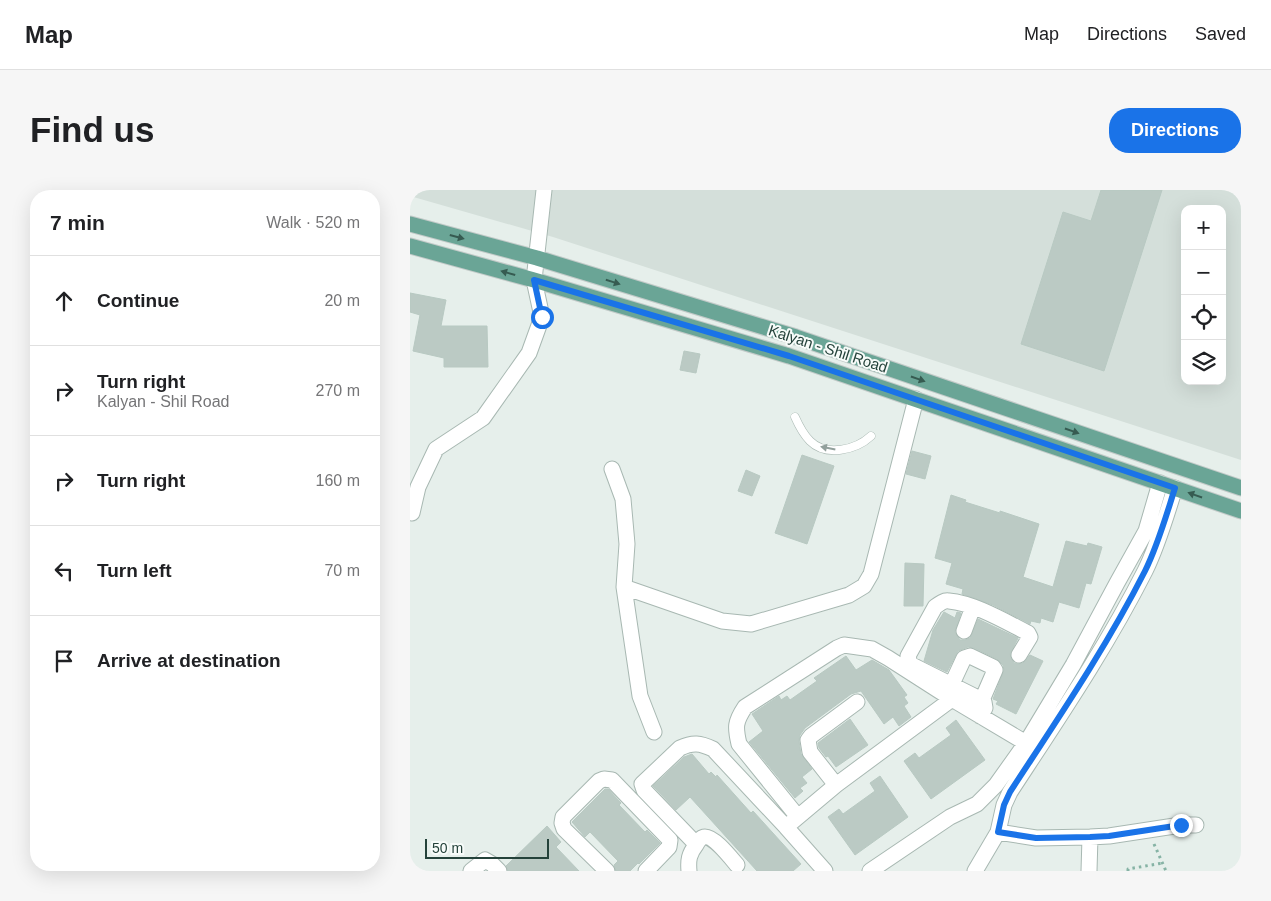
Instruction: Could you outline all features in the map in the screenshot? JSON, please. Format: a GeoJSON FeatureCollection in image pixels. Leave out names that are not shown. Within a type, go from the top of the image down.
{"type":"FeatureCollection","features":[{"type":"Feature","properties":{"kind":"main road","name":"Kalyan - Shil Road"},"geometry":{"type":"LineString","coordinates":[[410,224],[537,258],[796,337],[1241,488]]}},
{"type":"Feature","properties":{"kind":"main road","name":"Kalyan - Shil Road"},"geometry":{"type":"LineString","coordinates":[[410,246],[534,280],[789,356],[1241,511]]}},
{"type":"Feature","properties":{"kind":"street"},"geometry":{"type":"LineString","coordinates":[[412,513],[418,487],[436,449],[483,418],[529,353],[542,317],[534,280],[544,190]]}},
{"type":"Feature","properties":{"kind":"street"},"geometry":{"type":"LineString","coordinates":[[624,587],[722,621],[751,624],[849,595],[864,586],[871,574],[916,399]]}},
{"type":"Feature","properties":{"kind":"street"},"geometry":{"type":"LineString","coordinates":[[612,469],[623,499],[626,544],[624,587],[640,696],[654,732]]}},
{"type":"Feature","properties":{"kind":"street"},"geometry":{"type":"LineString","coordinates":[[870,871],[950,817],[977,804],[996,785],[1026,743],[1073,665],[1146,531],[1160,483]]}},
{"type":"Feature","properties":{"kind":"street"},"geometry":{"type":"LineString","coordinates":[[975,871],[998,832],[1004,805],[1010,792],[1109,636],[1146,570],[1162,530],[1175,488]]}},
{"type":"Feature","properties":{"kind":"street"},"geometry":{"type":"LineString","coordinates":[[1019,656],[1030,637],[1029,634],[985,611],[948,601],[935,607],[908,656],[912,666],[951,692],[980,716],[1026,743]]}},
{"type":"Feature","properties":{"kind":"street"},"geometry":{"type":"LineString","coordinates":[[964,631],[973,607]]}},
{"type":"Feature","properties":{"kind":"street"},"geometry":{"type":"LineString","coordinates":[[819,869],[792,822],[739,744],[736,729],[738,718],[745,707],[844,645],[872,649],[951,692],[982,700],[985,708],[980,716]]}},
{"type":"Feature","properties":{"kind":"street"},"geometry":{"type":"LineString","coordinates":[[792,822],[951,692],[964,658],[970,656],[993,667],[995,670],[982,700]]}},
{"type":"Feature","properties":{"kind":"street"},"geometry":{"type":"LineString","coordinates":[[836,785],[810,752],[808,740],[858,702]]}},
{"type":"Feature","properties":{"kind":"street"},"geometry":{"type":"LineString","coordinates":[[696,844],[644,790],[642,784],[680,748],[694,743],[701,743],[713,749],[792,822]]}},
{"type":"Feature","properties":{"kind":"street"},"geometry":{"type":"LineString","coordinates":[[607,871],[564,829],[562,823],[563,817],[599,781],[608,779],[670,840],[669,847],[646,871]]}},
{"type":"Feature","properties":{"kind":"street"},"geometry":{"type":"LineString","coordinates":[[998,832],[1036,838],[1090,837],[1181,825],[1196,825]]}},
{"type":"Feature","properties":{"kind":"street"},"geometry":{"type":"LineString","coordinates":[[689,871],[688,859],[690,852],[700,839],[705,837],[711,838],[737,865]]}},
{"type":"Feature","properties":{"kind":"street"},"geometry":{"type":"LineString","coordinates":[[1089,871],[1090,837]]}},
{"type":"Feature","properties":{"kind":"street"},"geometry":{"type":"LineString","coordinates":[[471,871],[485,860],[499,871]]}},
{"type":"Feature","properties":{"kind":"lane"},"geometry":{"type":"LineString","coordinates":[[795,417],[801,430],[810,442],[821,448],[834,450],[850,448],[863,444],[871,436]]}},
{"type":"Feature","properties":{"kind":"path"},"geometry":{"type":"LineString","coordinates":[[1147,830],[1166,871]]}},
{"type":"Feature","properties":{"kind":"path"},"geometry":{"type":"LineString","coordinates":[[1128,871],[1163,863]]}},
{"type":"Feature","properties":{"kind":"shaded area"},"geometry":{"type":"Polygon","coordinates":[[[410,190],[1241,190],[1241,460],[553,237],[410,196],[410,190]]]}},
{"type":"Feature","properties":{"kind":"building"},"geometry":{"type":"Polygon","coordinates":[[[1101,190],[1162,190],[1104,371],[1021,344],[1063,212],[1091,221],[1101,190]]]}},
{"type":"Feature","properties":{"kind":"building"},"geometry":{"type":"Polygon","coordinates":[[[410,293],[446,300],[441,326],[487,326],[488,367],[444,367],[444,358],[413,351],[420,315],[410,312],[410,293]]]}},
{"type":"Feature","properties":{"kind":"building"},"geometry":{"type":"Polygon","coordinates":[[[684,351],[700,354],[696,373],[680,370],[684,351]]]}},
{"type":"Feature","properties":{"kind":"building"},"geometry":{"type":"Polygon","coordinates":[[[912,451],[931,456],[925,479],[906,474],[912,451]]]}},
{"type":"Feature","properties":{"kind":"building"},"geometry":{"type":"Polygon","coordinates":[[[802,455],[834,466],[807,544],[775,533],[802,455]]]}},
{"type":"Feature","properties":{"kind":"building"},"geometry":{"type":"Polygon","coordinates":[[[746,470],[760,476],[752,496],[738,491],[746,470]]]}},
{"type":"Feature","properties":{"kind":"building"},"geometry":{"type":"Polygon","coordinates":[[[951,495],[966,500],[965,502],[1039,524],[1023,577],[1053,587],[1066,541],[1087,546],[1088,543],[1102,547],[1091,584],[1086,583],[1079,608],[1059,602],[1053,622],[1041,618],[1040,623],[1031,621],[1030,624],[993,605],[962,594],[963,589],[946,584],[952,563],[935,558],[951,495]]]}},
{"type":"Feature","properties":{"kind":"building"},"geometry":{"type":"Polygon","coordinates":[[[905,563],[924,564],[923,606],[904,606],[905,563]]]}},
{"type":"Feature","properties":{"kind":"building"},"geometry":{"type":"Polygon","coordinates":[[[944,612],[955,618],[957,612],[961,613],[955,632],[960,640],[970,638],[978,619],[1018,638],[1010,654],[1014,663],[1023,663],[1030,655],[1043,661],[1016,714],[996,704],[998,701],[993,699],[1004,670],[1003,665],[997,659],[968,647],[958,651],[947,672],[924,661],[933,630],[944,612]]]}},
{"type":"Feature","properties":{"kind":"building"},"geometry":{"type":"Polygon","coordinates":[[[846,656],[856,670],[872,660],[889,670],[907,695],[904,697],[908,703],[904,706],[911,717],[899,726],[893,717],[884,724],[861,691],[851,694],[805,728],[800,735],[801,754],[812,769],[802,777],[807,783],[800,788],[803,791],[795,798],[749,742],[763,731],[752,714],[779,696],[781,700],[787,696],[790,700],[817,681],[814,678],[846,656]]]}},
{"type":"Feature","properties":{"kind":"building"},"geometry":{"type":"Polygon","coordinates":[[[850,719],[868,745],[836,767],[819,748],[818,743],[850,719]]]}},
{"type":"Feature","properties":{"kind":"building"},"geometry":{"type":"Polygon","coordinates":[[[956,720],[985,760],[931,799],[904,761],[915,753],[919,758],[951,735],[946,728],[956,720]]]}},
{"type":"Feature","properties":{"kind":"building"},"geometry":{"type":"Polygon","coordinates":[[[692,754],[709,774],[711,772],[716,777],[717,775],[751,813],[753,811],[801,864],[793,871],[757,871],[690,797],[676,810],[653,786],[684,757],[692,754]]]}},
{"type":"Feature","properties":{"kind":"building"},"geometry":{"type":"Polygon","coordinates":[[[880,776],[908,817],[855,855],[828,817],[839,809],[843,814],[875,791],[870,783],[880,776]]]}},
{"type":"Feature","properties":{"kind":"building"},"geometry":{"type":"Polygon","coordinates":[[[605,789],[608,789],[621,803],[619,805],[645,832],[647,830],[660,843],[630,871],[616,871],[614,865],[618,861],[590,832],[585,837],[572,822],[605,789]]]}},
{"type":"Feature","properties":{"kind":"building"},"geometry":{"type":"Polygon","coordinates":[[[547,826],[561,842],[556,847],[579,871],[508,871],[506,866],[547,826]]]}},
{"type":"Feature","properties":{"kind":"route"},"geometry":{"type":"LineString","coordinates":[[542,317],[534,280],[789,356],[1175,488],[1162,530],[1146,570],[1079,686],[1010,792],[1004,805],[998,832],[1036,838],[1090,837],[1181,825]]}}]}
